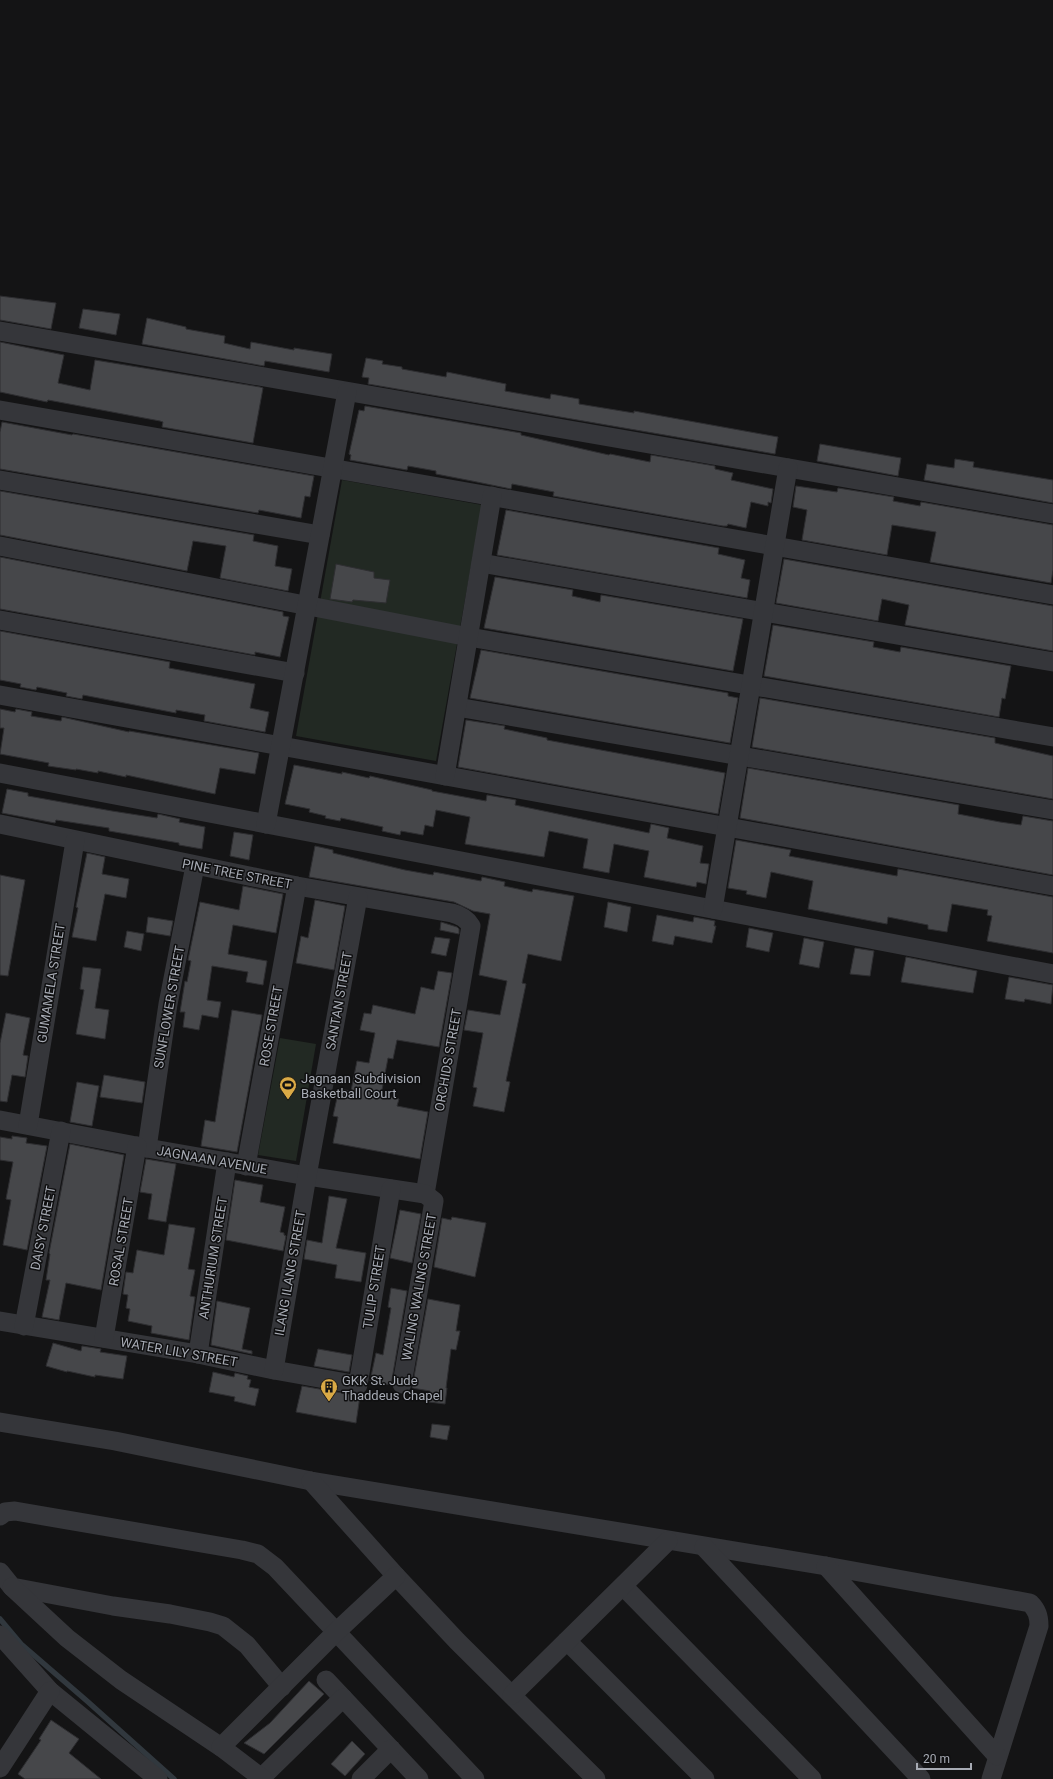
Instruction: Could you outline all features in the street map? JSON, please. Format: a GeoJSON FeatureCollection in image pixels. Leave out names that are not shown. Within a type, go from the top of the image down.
{"type":"FeatureCollection","features":[{"type":"Feature","properties":{"kind":"street"},"geometry":{"type":"LineString","coordinates":[[0,331],[1053,514]]}},
{"type":"Feature","properties":{"kind":"street"},"geometry":{"type":"LineString","coordinates":[[266,824],[347,392]]}},
{"type":"Feature","properties":{"kind":"street"},"geometry":{"type":"LineString","coordinates":[[0,410],[1053,595]]}},
{"type":"Feature","properties":{"kind":"street"},"geometry":{"type":"LineString","coordinates":[[712,909],[788,468]]}},
{"type":"Feature","properties":{"kind":"street"},"geometry":{"type":"LineString","coordinates":[[0,480],[320,535]]}},
{"type":"Feature","properties":{"kind":"street"},"geometry":{"type":"LineString","coordinates":[[445,776],[492,496]]}},
{"type":"Feature","properties":{"kind":"street"},"geometry":{"type":"LineString","coordinates":[[0,546],[468,637],[1053,737]]}},
{"type":"Feature","properties":{"kind":"street"},"geometry":{"type":"LineString","coordinates":[[481,563],[1053,662]]}},
{"type":"Feature","properties":{"kind":"street"},"geometry":{"type":"LineString","coordinates":[[0,620],[295,673]]}},
{"type":"Feature","properties":{"kind":"street"},"geometry":{"type":"LineString","coordinates":[[0,695],[1053,886]]}},
{"type":"Feature","properties":{"kind":"street"},"geometry":{"type":"LineString","coordinates":[[456,707],[1053,810]]}},
{"type":"Feature","properties":{"kind":"street"},"geometry":{"type":"LineString","coordinates":[[0,773],[1053,974]]}},
{"type":"Feature","properties":{"kind":"street","name":"PINE TREE STREET"},"geometry":{"type":"LineString","coordinates":[[0,824],[195,866],[297,886],[452,913],[460,916],[470,926]]}},
{"type":"Feature","properties":{"kind":"street","name":"GUMAMELA STREET"},"geometry":{"type":"LineString","coordinates":[[28,1125],[75,840]]}},
{"type":"Feature","properties":{"kind":"street","name":"SUNFLOWER STREET"},"geometry":{"type":"LineString","coordinates":[[142,1147],[195,866]]}},
{"type":"Feature","properties":{"kind":"street","name":"ROSE STREET"},"geometry":{"type":"LineString","coordinates":[[246,1166],[297,886]]}},
{"type":"Feature","properties":{"kind":"street","name":"SANTAN STREET"},"geometry":{"type":"LineString","coordinates":[[307,1176],[358,897]]}},
{"type":"Feature","properties":{"kind":"street","name":"ORCHIDS STREET"},"geometry":{"type":"LineString","coordinates":[[424,1194],[470,926]]}},
{"type":"Feature","properties":{"kind":"street","name":"JAGNAAN AVENUE"},"geometry":{"type":"LineString","coordinates":[[0,1120],[246,1166],[424,1194]]}},
{"type":"Feature","properties":{"kind":"street","name":"DAISY STREET"},"geometry":{"type":"LineString","coordinates":[[24,1326],[61,1131]]}},
{"type":"Feature","properties":{"kind":"street","name":"ROSAL STREET"},"geometry":{"type":"LineString","coordinates":[[104,1338],[142,1147]]}},
{"type":"Feature","properties":{"kind":"street","name":"ANTHURIUM STREET"},"geometry":{"type":"LineString","coordinates":[[198,1354],[227,1162]]}},
{"type":"Feature","properties":{"kind":"street","name":"ILANG ILANG STREET"},"geometry":{"type":"LineString","coordinates":[[274,1370],[307,1176]]}},
{"type":"Feature","properties":{"kind":"street","name":"TULIP STREET"},"geometry":{"type":"LineString","coordinates":[[358,1385],[391,1189]]}},
{"type":"Feature","properties":{"kind":"street","name":"WALING WALING STREET"},"geometry":{"type":"LineString","coordinates":[[402,1384],[434,1201],[424,1194]]}},
{"type":"Feature","properties":{"kind":"street","name":"WATER LILY STREET"},"geometry":{"type":"LineString","coordinates":[[0,1321],[198,1354],[274,1370],[358,1385]]}},
{"type":"Feature","properties":{"kind":"street"},"geometry":{"type":"LineString","coordinates":[[0,1422],[115,1441],[311,1481],[826,1566],[1030,1603],[1035,1608],[1039,1626],[991,1779]]}},
{"type":"Feature","properties":{"kind":"street"},"geometry":{"type":"LineString","coordinates":[[311,1481],[396,1576],[457,1641],[596,1779]]}},
{"type":"Feature","properties":{"kind":"street"},"geometry":{"type":"LineString","coordinates":[[0,1516],[5,1512],[15,1511],[176,1538],[258,1554],[275,1567],[475,1779]]}},
{"type":"Feature","properties":{"kind":"street"},"geometry":{"type":"LineString","coordinates":[[512,1695],[668,1541]]}},
{"type":"Feature","properties":{"kind":"street"},"geometry":{"type":"LineString","coordinates":[[704,1547],[921,1779]]}},
{"type":"Feature","properties":{"kind":"street"},"geometry":{"type":"LineString","coordinates":[[826,1566],[997,1756]]}},
{"type":"Feature","properties":{"kind":"street"},"geometry":{"type":"LineString","coordinates":[[0,1572],[12,1587],[67,1638],[121,1680],[222,1747],[262,1778],[344,1698]]}},
{"type":"Feature","properties":{"kind":"street"},"geometry":{"type":"LineString","coordinates":[[222,1747],[336,1632],[396,1576]]}},
{"type":"Feature","properties":{"kind":"street"},"geometry":{"type":"LineString","coordinates":[[623,1586],[812,1779]]}},
{"type":"Feature","properties":{"kind":"street"},"geometry":{"type":"LineString","coordinates":[[12,1587],[113,1606],[170,1614],[223,1626],[247,1645],[282,1686]]}},
{"type":"Feature","properties":{"kind":"street"},"geometry":{"type":"LineString","coordinates":[[0,1634],[50,1690],[158,1779]]}},
{"type":"Feature","properties":{"kind":"street"},"geometry":{"type":"LineString","coordinates":[[567,1641],[705,1779]]}},
{"type":"Feature","properties":{"kind":"street"},"geometry":{"type":"LineString","coordinates":[[326,1680],[419,1779]]}},
{"type":"Feature","properties":{"kind":"street"},"geometry":{"type":"LineString","coordinates":[[0,1768],[50,1690]]}},
{"type":"Feature","properties":{"kind":"street"},"geometry":{"type":"LineString","coordinates":[[361,1779],[391,1749]]}},
{"type":"Feature","properties":{"kind":"shaded area"},"geometry":{"type":"Polygon","coordinates":[[[342,480],[482,505],[436,761],[296,736],[342,480]]]}},
{"type":"Feature","properties":{"kind":"shaded area","name":"Jagnaan Subdivision Basketball Court"},"geometry":{"type":"Polygon","coordinates":[[[280,1038],[316,1044],[296,1161],[258,1155],[280,1038]]]}},
{"type":"Feature","properties":{"kind":"building"},"geometry":{"type":"Polygon","coordinates":[[[0,296],[56,303],[51,329],[0,320],[0,296]]]}},
{"type":"Feature","properties":{"kind":"building"},"geometry":{"type":"Polygon","coordinates":[[[83,309],[120,314],[116,335],[79,328],[83,309]]]}},
{"type":"Feature","properties":{"kind":"building"},"geometry":{"type":"Polygon","coordinates":[[[147,318],[186,327],[186,329],[225,336],[224,343],[250,349],[251,342],[294,350],[294,348],[332,354],[329,372],[265,361],[264,366],[142,344],[147,318]]]}},
{"type":"Feature","properties":{"kind":"building"},"geometry":{"type":"Polygon","coordinates":[[[0,342],[64,355],[58,383],[90,390],[95,360],[263,388],[253,443],[162,427],[163,422],[160,421],[48,400],[47,402],[0,392],[0,342]]]}},
{"type":"Feature","properties":{"kind":"building"},"geometry":{"type":"Polygon","coordinates":[[[366,358],[383,361],[382,364],[402,367],[402,369],[446,377],[447,372],[506,384],[505,391],[550,399],[551,394],[579,399],[579,404],[634,413],[634,411],[778,437],[775,454],[368,384],[369,378],[362,377],[366,358]]]}},
{"type":"Feature","properties":{"kind":"building"},"geometry":{"type":"Polygon","coordinates":[[[365,406],[521,433],[521,435],[609,455],[650,462],[651,455],[715,466],[715,469],[733,473],[731,480],[773,489],[771,503],[768,502],[768,506],[751,502],[746,528],[728,524],[727,526],[723,526],[553,496],[554,492],[512,484],[511,489],[436,474],[436,471],[408,466],[407,470],[350,460],[351,455],[349,454],[359,410],[364,411],[365,406]]]}},
{"type":"Feature","properties":{"kind":"building"},"geometry":{"type":"Polygon","coordinates":[[[2,422],[314,476],[310,497],[305,496],[301,518],[259,510],[258,513],[0,469],[0,432],[2,422]]]}},
{"type":"Feature","properties":{"kind":"building"},"geometry":{"type":"Polygon","coordinates":[[[820,444],[901,458],[898,476],[817,461],[820,444]]]}},
{"type":"Feature","properties":{"kind":"building"},"geometry":{"type":"Polygon","coordinates":[[[955,459],[974,462],[973,467],[1053,480],[1053,503],[924,480],[927,464],[954,468],[955,459]]]}},
{"type":"Feature","properties":{"kind":"building"},"geometry":{"type":"Polygon","coordinates":[[[796,486],[837,492],[838,488],[894,497],[893,501],[920,506],[921,502],[1053,525],[1053,570],[1051,583],[930,562],[936,532],[892,525],[887,555],[802,540],[807,510],[793,507],[796,486]]]}},
{"type":"Feature","properties":{"kind":"building"},"geometry":{"type":"Polygon","coordinates":[[[0,491],[254,535],[253,541],[278,546],[275,566],[292,569],[288,591],[220,578],[226,546],[193,541],[187,571],[0,535],[0,491]]]}},
{"type":"Feature","properties":{"kind":"building"},"geometry":{"type":"Polygon","coordinates":[[[506,510],[719,548],[718,554],[745,560],[741,578],[750,580],[747,598],[497,555],[506,510]]]}},
{"type":"Feature","properties":{"kind":"building"},"geometry":{"type":"Polygon","coordinates":[[[0,557],[283,612],[283,616],[289,617],[280,657],[255,652],[255,655],[0,609],[0,557]]]}},
{"type":"Feature","properties":{"kind":"building"},"geometry":{"type":"Polygon","coordinates":[[[784,559],[1053,606],[1053,651],[905,625],[909,605],[882,599],[878,621],[776,603],[784,559]]]}},
{"type":"Feature","properties":{"kind":"building"},"geometry":{"type":"Polygon","coordinates":[[[336,564],[374,572],[374,578],[390,580],[386,603],[353,600],[352,602],[330,599],[336,564]]]}},
{"type":"Feature","properties":{"kind":"building"},"geometry":{"type":"Polygon","coordinates":[[[495,577],[573,590],[572,596],[600,602],[601,595],[743,619],[733,671],[484,628],[495,577]]]}},
{"type":"Feature","properties":{"kind":"building"},"geometry":{"type":"Polygon","coordinates":[[[773,625],[874,642],[873,647],[900,652],[901,647],[1011,666],[1005,699],[1002,698],[999,717],[764,676],[773,625]]]}},
{"type":"Feature","properties":{"kind":"building"},"geometry":{"type":"Polygon","coordinates":[[[0,631],[170,662],[169,668],[255,684],[250,708],[269,712],[265,732],[204,721],[205,715],[176,710],[176,713],[83,695],[82,699],[66,696],[67,693],[37,687],[36,690],[20,687],[21,684],[0,680],[0,631]]]}},
{"type":"Feature","properties":{"kind":"building"},"geometry":{"type":"Polygon","coordinates":[[[481,650],[728,693],[728,696],[738,698],[730,743],[470,698],[481,650]]]}},
{"type":"Feature","properties":{"kind":"building"},"geometry":{"type":"Polygon","coordinates":[[[760,698],[995,738],[995,743],[1053,756],[1053,799],[752,747],[760,698]]]}},
{"type":"Feature","properties":{"kind":"building"},"geometry":{"type":"Polygon","coordinates":[[[0,709],[15,712],[16,709],[32,712],[31,716],[61,721],[62,717],[129,732],[259,753],[255,774],[220,768],[215,794],[126,775],[126,777],[98,771],[98,773],[48,766],[49,763],[0,754],[4,728],[0,728],[0,709]]]}},
{"type":"Feature","properties":{"kind":"building"},"geometry":{"type":"Polygon","coordinates":[[[466,720],[505,726],[504,729],[547,738],[547,740],[725,773],[718,814],[458,767],[466,720]]]}},
{"type":"Feature","properties":{"kind":"building"},"geometry":{"type":"Polygon","coordinates":[[[294,765],[342,774],[342,772],[369,778],[370,776],[432,791],[486,801],[487,795],[516,800],[515,805],[649,833],[651,824],[669,828],[667,838],[703,846],[700,863],[709,864],[706,884],[697,882],[696,887],[644,877],[649,851],[614,844],[609,873],[583,868],[588,839],[549,831],[544,857],[465,844],[470,817],[436,810],[433,827],[425,825],[423,835],[401,831],[400,835],[382,831],[383,827],[341,818],[340,821],[325,818],[326,816],[309,812],[310,809],[285,804],[294,765]]]}},
{"type":"Feature","properties":{"kind":"building"},"geometry":{"type":"Polygon","coordinates":[[[748,768],[959,805],[958,814],[1000,822],[1021,825],[1023,816],[1053,821],[1053,875],[740,818],[748,768]]]}},
{"type":"Feature","properties":{"kind":"building"},"geometry":{"type":"Polygon","coordinates":[[[7,789],[28,793],[28,796],[112,811],[157,818],[158,814],[180,819],[179,822],[205,827],[202,849],[179,845],[179,843],[109,831],[109,828],[56,820],[55,823],[2,813],[7,789]]]}},
{"type":"Feature","properties":{"kind":"building"},"geometry":{"type":"Polygon","coordinates":[[[234,832],[253,835],[249,860],[230,856],[234,832]]]}},
{"type":"Feature","properties":{"kind":"building"},"geometry":{"type":"Polygon","coordinates":[[[736,840],[791,850],[789,856],[897,876],[898,869],[1053,897],[1053,953],[987,941],[992,916],[987,915],[988,910],[952,904],[947,932],[928,929],[928,925],[888,917],[887,924],[808,909],[813,881],[771,872],[766,898],[746,894],[747,891],[728,888],[736,840]]]}},
{"type":"Feature","properties":{"kind":"building"},"geometry":{"type":"Polygon","coordinates":[[[315,846],[333,850],[333,853],[405,870],[433,875],[434,872],[481,881],[482,877],[505,882],[504,886],[532,892],[533,889],[574,896],[561,961],[528,954],[522,983],[526,984],[506,1081],[510,1082],[504,1112],[473,1106],[477,1088],[473,1087],[483,1033],[464,1030],[468,1010],[500,1015],[507,981],[479,975],[490,914],[473,911],[454,902],[309,877],[315,846]]]}},
{"type":"Feature","properties":{"kind":"building"},"geometry":{"type":"Polygon","coordinates":[[[87,853],[105,857],[102,874],[129,879],[126,898],[105,894],[96,941],[72,937],[78,908],[76,907],[87,853]]]}},
{"type":"Feature","properties":{"kind":"building"},"geometry":{"type":"Polygon","coordinates":[[[0,875],[25,880],[8,976],[0,975],[0,875]]]}},
{"type":"Feature","properties":{"kind":"building"},"geometry":{"type":"Polygon","coordinates":[[[243,886],[283,894],[276,933],[233,925],[228,954],[267,961],[263,985],[246,982],[248,972],[212,966],[207,1000],[221,1002],[218,1018],[202,1015],[199,1030],[183,1027],[185,1012],[180,1012],[185,981],[187,982],[191,961],[188,960],[200,902],[239,910],[243,886]]]}},
{"type":"Feature","properties":{"kind":"building"},"geometry":{"type":"Polygon","coordinates":[[[315,900],[345,906],[334,970],[296,963],[301,936],[308,938],[315,900]]]}},
{"type":"Feature","properties":{"kind":"building"},"geometry":{"type":"Polygon","coordinates":[[[608,902],[631,907],[627,932],[604,927],[608,902]]]}},
{"type":"Feature","properties":{"kind":"building"},"geometry":{"type":"Polygon","coordinates":[[[657,915],[693,922],[694,917],[715,921],[714,926],[716,926],[712,943],[675,936],[673,945],[652,941],[657,915]]]}},
{"type":"Feature","properties":{"kind":"building"},"geometry":{"type":"Polygon","coordinates":[[[148,917],[173,921],[170,936],[146,932],[148,917]]]}},
{"type":"Feature","properties":{"kind":"building"},"geometry":{"type":"Polygon","coordinates":[[[441,922],[457,927],[459,929],[459,934],[440,930],[441,922]]]}},
{"type":"Feature","properties":{"kind":"building"},"geometry":{"type":"Polygon","coordinates":[[[749,928],[773,933],[769,952],[746,947],[749,928]]]}},
{"type":"Feature","properties":{"kind":"building"},"geometry":{"type":"Polygon","coordinates":[[[127,931],[144,934],[141,951],[124,947],[127,931]]]}},
{"type":"Feature","properties":{"kind":"building"},"geometry":{"type":"Polygon","coordinates":[[[435,937],[450,939],[446,956],[431,953],[435,937]]]}},
{"type":"Feature","properties":{"kind":"building"},"geometry":{"type":"Polygon","coordinates":[[[804,938],[824,942],[819,968],[799,964],[804,938]]]}},
{"type":"Feature","properties":{"kind":"building"},"geometry":{"type":"Polygon","coordinates":[[[855,948],[874,951],[870,976],[850,974],[855,948]]]}},
{"type":"Feature","properties":{"kind":"building"},"geometry":{"type":"Polygon","coordinates":[[[906,957],[977,971],[973,993],[901,982],[906,957]]]}},
{"type":"Feature","properties":{"kind":"building"},"geometry":{"type":"Polygon","coordinates":[[[83,967],[101,969],[95,1008],[109,1010],[105,1039],[76,1034],[84,990],[80,989],[83,967]]]}},
{"type":"Feature","properties":{"kind":"building"},"geometry":{"type":"Polygon","coordinates":[[[438,971],[452,973],[439,1047],[397,1040],[393,1059],[388,1058],[381,1095],[399,1099],[397,1106],[428,1112],[420,1159],[333,1143],[338,1117],[333,1116],[339,1089],[351,1091],[357,1061],[369,1063],[375,1033],[360,1030],[364,1013],[371,1014],[373,1005],[415,1014],[421,987],[434,990],[438,971]]]}},
{"type":"Feature","properties":{"kind":"building"},"geometry":{"type":"Polygon","coordinates":[[[1009,977],[1053,985],[1051,1004],[1025,999],[1024,1002],[1005,999],[1009,977]]]}},
{"type":"Feature","properties":{"kind":"building"},"geometry":{"type":"Polygon","coordinates":[[[232,1010],[262,1015],[237,1152],[201,1146],[205,1120],[215,1122],[232,1010]]]}},
{"type":"Feature","properties":{"kind":"building"},"geometry":{"type":"Polygon","coordinates":[[[6,1013],[30,1018],[23,1055],[28,1056],[25,1077],[12,1075],[7,1102],[0,1101],[0,1043],[6,1013]]]}},
{"type":"Feature","properties":{"kind":"building"},"geometry":{"type":"Polygon","coordinates":[[[104,1075],[145,1082],[142,1103],[100,1097],[104,1075]]]}},
{"type":"Feature","properties":{"kind":"building"},"geometry":{"type":"Polygon","coordinates":[[[77,1082],[99,1086],[92,1126],[70,1122],[77,1082]]]}},
{"type":"Feature","properties":{"kind":"building"},"geometry":{"type":"Polygon","coordinates":[[[12,1136],[27,1138],[26,1143],[47,1146],[27,1250],[3,1245],[11,1200],[6,1199],[13,1162],[0,1160],[0,1137],[12,1139],[12,1136]]]}},
{"type":"Feature","properties":{"kind":"building"},"geometry":{"type":"Polygon","coordinates":[[[70,1144],[124,1155],[101,1290],[66,1283],[59,1320],[42,1317],[50,1280],[46,1280],[49,1253],[70,1144]]]}},
{"type":"Feature","properties":{"kind":"building"},"geometry":{"type":"Polygon","coordinates":[[[146,1159],[176,1164],[166,1222],[148,1219],[152,1194],[140,1192],[146,1159]]]}},
{"type":"Feature","properties":{"kind":"building"},"geometry":{"type":"Polygon","coordinates":[[[235,1180],[263,1185],[260,1202],[285,1207],[280,1232],[284,1233],[286,1236],[283,1251],[226,1240],[235,1180]]]}},
{"type":"Feature","properties":{"kind":"building"},"geometry":{"type":"Polygon","coordinates":[[[329,1196],[347,1199],[336,1248],[366,1253],[361,1282],[335,1278],[337,1265],[304,1259],[307,1240],[322,1243],[329,1196]]]}},
{"type":"Feature","properties":{"kind":"building"},"geometry":{"type":"Polygon","coordinates":[[[400,1210],[421,1214],[412,1263],[390,1258],[400,1210]]]}},
{"type":"Feature","properties":{"kind":"building"},"geometry":{"type":"Polygon","coordinates":[[[452,1217],[486,1223],[475,1277],[434,1267],[442,1218],[451,1220],[452,1217]]]}},
{"type":"Feature","properties":{"kind":"building"},"geometry":{"type":"Polygon","coordinates":[[[169,1224],[195,1228],[188,1269],[195,1270],[190,1296],[195,1297],[189,1340],[151,1333],[152,1326],[128,1321],[130,1309],[126,1308],[128,1295],[123,1294],[126,1272],[133,1273],[137,1250],[164,1255],[169,1224]]]}},
{"type":"Feature","properties":{"kind":"building"},"geometry":{"type":"Polygon","coordinates":[[[391,1288],[407,1291],[391,1385],[370,1381],[376,1353],[383,1355],[391,1308],[388,1307],[391,1288]]]}},
{"type":"Feature","properties":{"kind":"building"},"geometry":{"type":"Polygon","coordinates":[[[428,1299],[460,1305],[456,1331],[460,1331],[456,1350],[451,1349],[445,1404],[429,1402],[430,1391],[412,1388],[428,1299]]]}},
{"type":"Feature","properties":{"kind":"building"},"geometry":{"type":"Polygon","coordinates":[[[217,1301],[250,1308],[242,1349],[252,1351],[252,1354],[211,1345],[217,1301]]]}},
{"type":"Feature","properties":{"kind":"building"},"geometry":{"type":"Polygon","coordinates":[[[53,1343],[81,1351],[82,1346],[101,1349],[100,1352],[127,1356],[123,1379],[95,1375],[95,1377],[67,1372],[46,1366],[53,1343]]]}},
{"type":"Feature","properties":{"kind":"building"},"geometry":{"type":"Polygon","coordinates":[[[318,1349],[352,1355],[349,1372],[314,1366],[318,1349]]]}},
{"type":"Feature","properties":{"kind":"building"},"geometry":{"type":"Polygon","coordinates":[[[213,1372],[234,1377],[235,1373],[248,1376],[247,1379],[251,1380],[249,1387],[259,1389],[255,1406],[234,1401],[235,1397],[209,1392],[213,1372]]]}},
{"type":"Feature","properties":{"kind":"building","name":"GKK St. Jude Thaddeus Chapel"},"geometry":{"type":"Polygon","coordinates":[[[302,1386],[360,1396],[356,1423],[296,1412],[302,1386]]]}},
{"type":"Feature","properties":{"kind":"building"},"geometry":{"type":"Polygon","coordinates":[[[432,1424],[450,1426],[447,1440],[430,1437],[432,1424]]]}},
{"type":"Feature","properties":{"kind":"building"},"geometry":{"type":"Polygon","coordinates":[[[309,1681],[324,1694],[264,1754],[244,1743],[270,1723],[309,1681]]]}},
{"type":"Feature","properties":{"kind":"building"},"geometry":{"type":"Polygon","coordinates":[[[51,1720],[79,1739],[69,1753],[101,1779],[25,1779],[18,1774],[41,1740],[39,1739],[51,1720]]]}},
{"type":"Feature","properties":{"kind":"building"},"geometry":{"type":"Polygon","coordinates":[[[352,1741],[365,1754],[345,1776],[331,1764],[352,1741]]]}},
{"type":"Feature","properties":{"kind":"waterway"},"geometry":{"type":"LineString","coordinates":[[0,1619],[21,1644],[174,1779]]}},
{"type":"Feature","properties":{"kind":"place","name":"Jagnaan Subdivision Basketball Court"},"geometry":{"type":"Point","coordinates":[288,1100]}},
{"type":"Feature","properties":{"kind":"place","name":"GKK St. Jude Thaddeus Chapel"},"geometry":{"type":"Point","coordinates":[329,1402]}}]}
